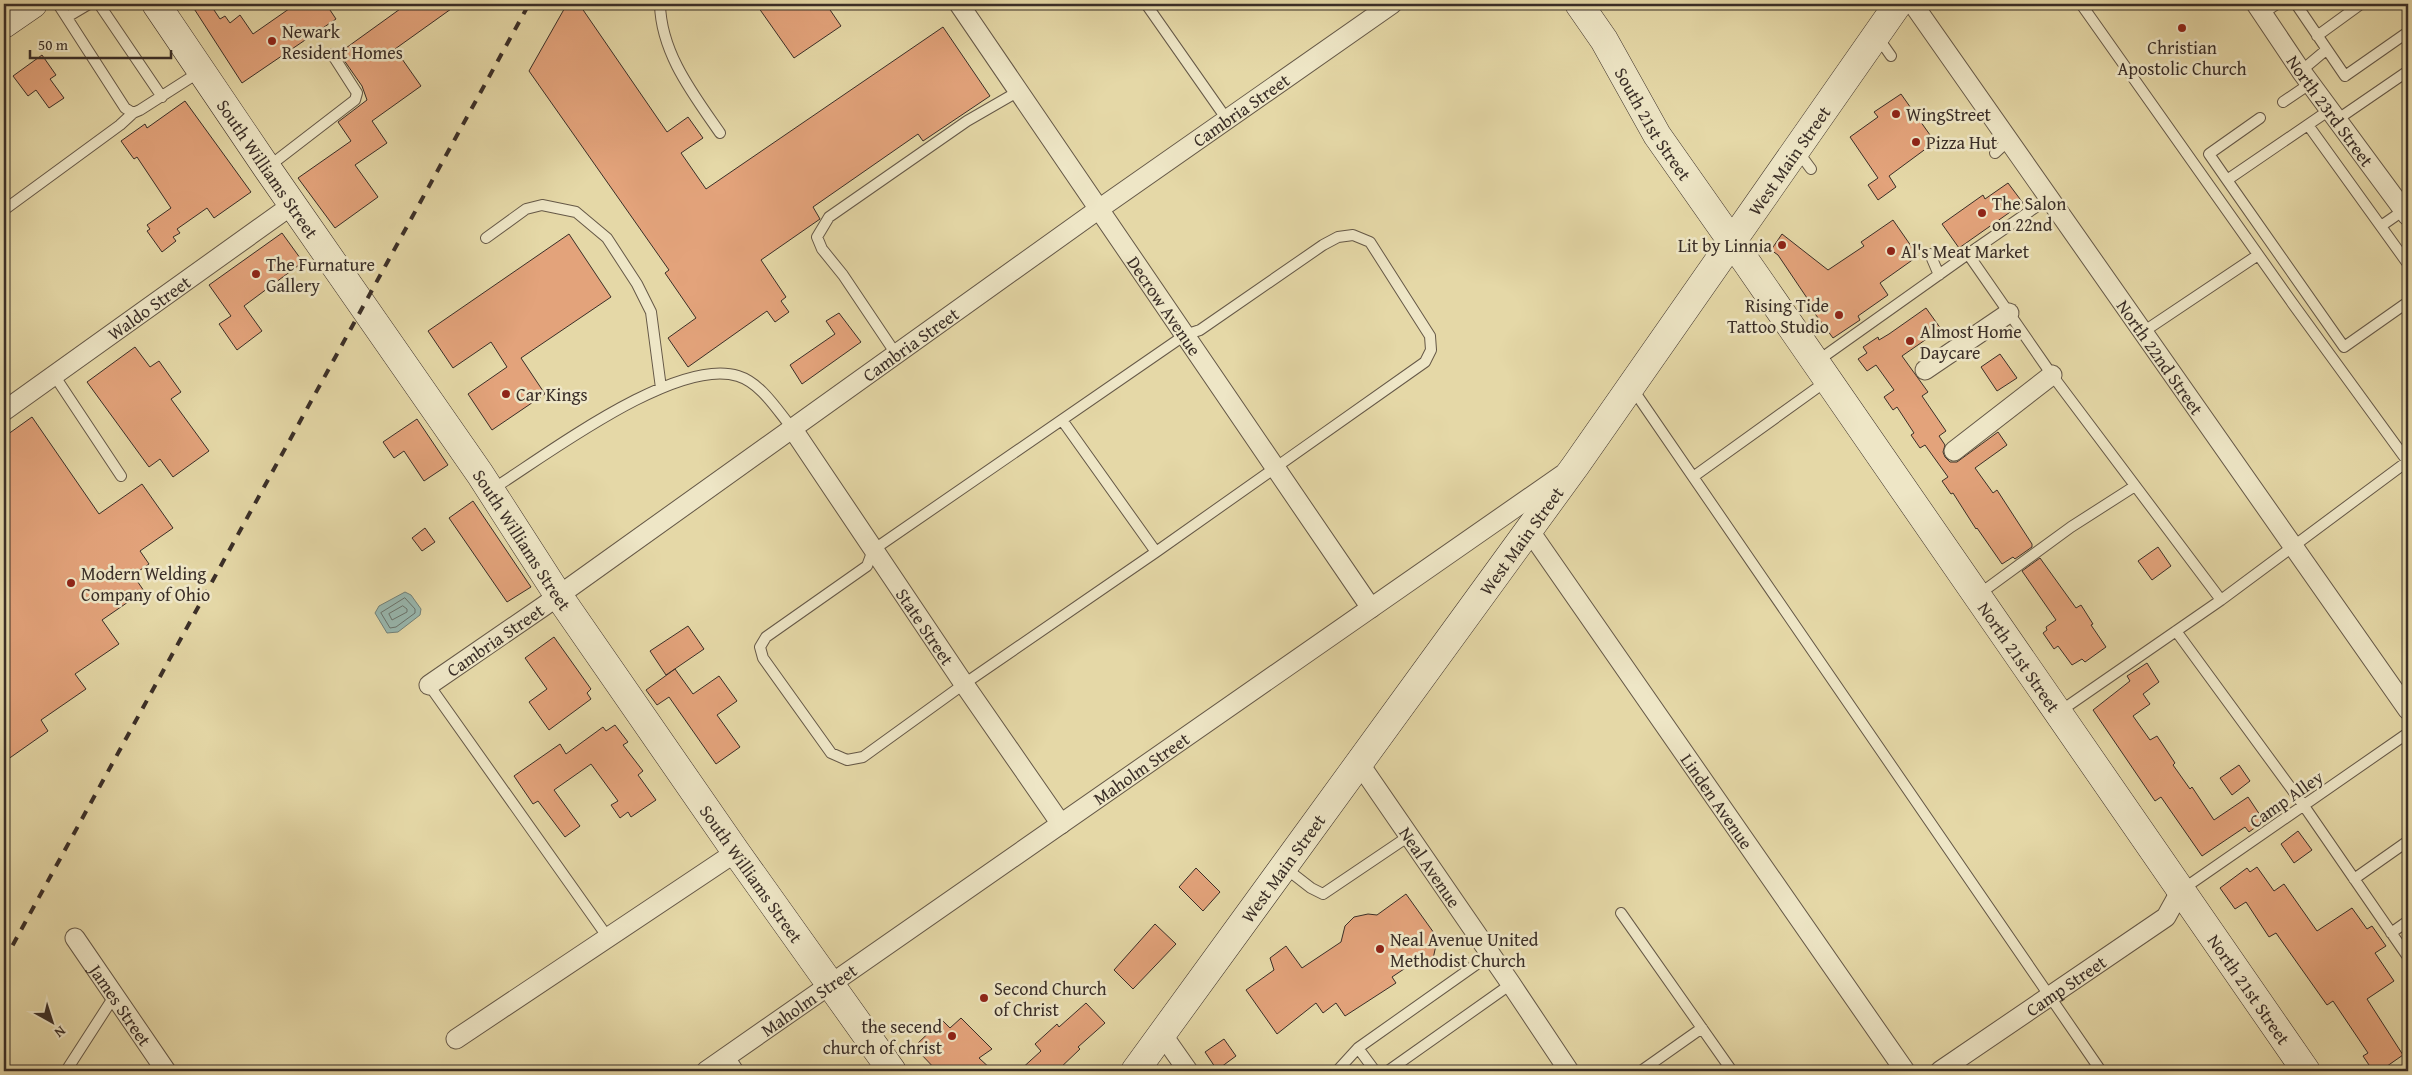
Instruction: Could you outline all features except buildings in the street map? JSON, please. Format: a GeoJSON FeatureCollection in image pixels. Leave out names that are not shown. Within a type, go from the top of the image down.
{"type":"FeatureCollection","features":[{"type":"Feature","properties":{"kind":"main road"},"geometry":{"type":"LineString","coordinates":[[4,24],[33,4]]}},
{"type":"Feature","properties":{"kind":"main road","name":"South Williams Street"},"geometry":{"type":"LineString","coordinates":[[156,4],[292,205],[490,491],[558,595],[736,852],[892,1071]]}},
{"type":"Feature","properties":{"kind":"main road","name":"South 21st Street"},"geometry":{"type":"LineString","coordinates":[[1579,4],[1604,40],[1657,136],[1733,241]]}},
{"type":"Feature","properties":{"kind":"main road","name":"West Main Street"},"geometry":{"type":"LineString","coordinates":[[1134,1071],[1576,465],[1733,241],[1804,160],[1884,46],[1898,4]]}},
{"type":"Feature","properties":{"kind":"main road","name":"North 21st Street"},"geometry":{"type":"LineString","coordinates":[[1733,241],[2306,1071]]}},
{"type":"Feature","properties":{"kind":"street","name":"Decrow Avenue"},"geometry":{"type":"LineString","coordinates":[[959,4],[1370,608]]}},
{"type":"Feature","properties":{"kind":"street","name":"Cambria Street"},"geometry":{"type":"LineString","coordinates":[[429,684],[558,595],[1099,209],[1392,4]]}},
{"type":"Feature","properties":{"kind":"street","name":"North 22nd Street"},"geometry":{"type":"LineString","coordinates":[[1913,4],[2408,710]]}},
{"type":"Feature","properties":{"kind":"street","name":"North 23rd Street"},"geometry":{"type":"LineString","coordinates":[[2265,7],[2306,77],[2406,213]]}},
{"type":"Feature","properties":{"kind":"street","name":"Waldo Street"},"geometry":{"type":"LineString","coordinates":[[4,411],[292,205]]}},
{"type":"Feature","properties":{"kind":"street"},"geometry":{"type":"LineString","coordinates":[[1925,370],[2009,313]]}},
{"type":"Feature","properties":{"kind":"street"},"geometry":{"type":"LineString","coordinates":[[1954,450],[2052,375]]}},
{"type":"Feature","properties":{"kind":"street","name":"State Street"},"geometry":{"type":"LineString","coordinates":[[792,428],[964,684],[1062,824]]}},
{"type":"Feature","properties":{"kind":"street","name":"Maholm Street"},"geometry":{"type":"LineString","coordinates":[[706,1071],[1576,465]]}},
{"type":"Feature","properties":{"kind":"street","name":"Linden Avenue"},"geometry":{"type":"LineString","coordinates":[[1529,530],[1905,1071]]}},
{"type":"Feature","properties":{"kind":"street","name":"Neal Avenue"},"geometry":{"type":"LineString","coordinates":[[1359,763],[1491,954],[1568,1071]]}},
{"type":"Feature","properties":{"kind":"street"},"geometry":{"type":"LineString","coordinates":[[456,1039],[609,939],[736,852]]}},
{"type":"Feature","properties":{"kind":"street","name":"Camp Street"},"geometry":{"type":"LineString","coordinates":[[1940,1071],[2052,997],[2166,917],[2181,890]]}},
{"type":"Feature","properties":{"kind":"street","name":"James Street"},"geometry":{"type":"LineString","coordinates":[[75,938],[166,1071]]}},
{"type":"Feature","properties":{"kind":"street"},"geometry":{"type":"LineString","coordinates":[[1162,1034],[1188,1071]]}},
{"type":"Feature","properties":{"kind":"lane"},"geometry":{"type":"LineString","coordinates":[[58,4],[125,108],[133,112]]}},
{"type":"Feature","properties":{"kind":"lane"},"geometry":{"type":"LineString","coordinates":[[67,17],[89,4]]}},
{"type":"Feature","properties":{"kind":"lane"},"geometry":{"type":"LineString","coordinates":[[99,4],[162,97]]}},
{"type":"Feature","properties":{"kind":"lane"},"geometry":{"type":"LineString","coordinates":[[660,4],[660,24],[668,49],[691,91],[720,133]]}},
{"type":"Feature","properties":{"kind":"lane"},"geometry":{"type":"LineString","coordinates":[[1146,4],[1228,120]]}},
{"type":"Feature","properties":{"kind":"lane"},"geometry":{"type":"LineString","coordinates":[[2058,712],[2221,600],[2408,461],[2258,255],[2081,4]]}},
{"type":"Feature","properties":{"kind":"lane"},"geometry":{"type":"LineString","coordinates":[[2296,4],[2345,76],[2408,32]]}},
{"type":"Feature","properties":{"kind":"lane"},"geometry":{"type":"LineString","coordinates":[[2317,36],[2361,4]]}},
{"type":"Feature","properties":{"kind":"lane"},"geometry":{"type":"LineString","coordinates":[[2283,102],[2306,77],[2326,50]]}},
{"type":"Feature","properties":{"kind":"lane"},"geometry":{"type":"LineString","coordinates":[[267,168],[355,100],[357,92],[332,54]]}},
{"type":"Feature","properties":{"kind":"lane"},"geometry":{"type":"LineString","coordinates":[[4,210],[120,125],[133,112],[162,97],[202,71]]}},
{"type":"Feature","properties":{"kind":"lane"},"geometry":{"type":"LineString","coordinates":[[2227,180],[2308,125],[2334,114],[2408,71]]}},
{"type":"Feature","properties":{"kind":"lane"},"geometry":{"type":"LineString","coordinates":[[896,354],[843,275],[822,249],[816,237],[829,217],[967,121],[1018,91]]}},
{"type":"Feature","properties":{"kind":"lane"},"geometry":{"type":"LineString","coordinates":[[2260,118],[2209,154],[2344,347],[2408,302]]}},
{"type":"Feature","properties":{"kind":"lane"},"geometry":{"type":"LineString","coordinates":[[2308,125],[2408,264]]}},
{"type":"Feature","properties":{"kind":"lane"},"geometry":{"type":"LineString","coordinates":[[1995,153],[2009,140]]}},
{"type":"Feature","properties":{"kind":"lane"},"geometry":{"type":"LineString","coordinates":[[1693,477],[1939,275],[2049,198]]}},
{"type":"Feature","properties":{"kind":"lane"},"geometry":{"type":"LineString","coordinates":[[486,238],[526,209],[542,205],[576,212],[607,238],[637,284],[651,312],[661,388]]}},
{"type":"Feature","properties":{"kind":"lane"},"geometry":{"type":"LineString","coordinates":[[2381,226],[2406,213]]}},
{"type":"Feature","properties":{"kind":"lane"},"geometry":{"type":"LineString","coordinates":[[1353,235],[1370,242],[1430,336],[1431,350],[1425,362],[1411,373],[964,684],[863,757],[847,760],[831,753],[763,658],[760,648],[766,637],[867,566],[873,550],[1185,335],[1200,330],[1323,245],[1338,237],[1353,235]]}},
{"type":"Feature","properties":{"kind":"lane"},"geometry":{"type":"LineString","coordinates":[[1930,254],[1939,275]]}},
{"type":"Feature","properties":{"kind":"lane"},"geometry":{"type":"LineString","coordinates":[[1968,254],[2052,375],[2221,600]]}},
{"type":"Feature","properties":{"kind":"lane"},"geometry":{"type":"LineString","coordinates":[[2143,332],[2258,255]]}},
{"type":"Feature","properties":{"kind":"lane"},"geometry":{"type":"LineString","coordinates":[[490,491],[577,434],[661,388],[692,377],[719,372],[737,375],[756,388],[792,428]]}},
{"type":"Feature","properties":{"kind":"lane"},"geometry":{"type":"LineString","coordinates":[[54,375],[121,476]]}},
{"type":"Feature","properties":{"kind":"lane"},"geometry":{"type":"LineString","coordinates":[[1631,386],[2101,1071]]}},
{"type":"Feature","properties":{"kind":"lane"},"geometry":{"type":"LineString","coordinates":[[1062,420],[1156,552]]}},
{"type":"Feature","properties":{"kind":"lane"},"geometry":{"type":"LineString","coordinates":[[1978,596],[2071,527],[2135,486]]}},
{"type":"Feature","properties":{"kind":"lane"},"geometry":{"type":"LineString","coordinates":[[2176,631],[2304,806],[2408,957]]}},
{"type":"Feature","properties":{"kind":"lane"},"geometry":{"type":"LineString","coordinates":[[429,684],[609,939]]}},
{"type":"Feature","properties":{"kind":"lane","name":"Camp Alley"},"geometry":{"type":"LineString","coordinates":[[2181,890],[2408,733]]}},
{"type":"Feature","properties":{"kind":"lane"},"geometry":{"type":"LineString","coordinates":[[1284,867],[1310,888],[1323,894],[1409,836]]}},
{"type":"Feature","properties":{"kind":"lane"},"geometry":{"type":"LineString","coordinates":[[2354,879],[2408,841]]}},
{"type":"Feature","properties":{"kind":"lane"},"geometry":{"type":"LineString","coordinates":[[1621,913],[1732,1071]]}},
{"type":"Feature","properties":{"kind":"lane"},"geometry":{"type":"LineString","coordinates":[[2391,933],[2408,920]]}},
{"type":"Feature","properties":{"kind":"lane"},"geometry":{"type":"LineString","coordinates":[[1337,1071],[1358,1048],[1491,954]]}},
{"type":"Feature","properties":{"kind":"lane"},"geometry":{"type":"LineString","coordinates":[[1388,1071],[1511,984]]}},
{"type":"Feature","properties":{"kind":"lane"},"geometry":{"type":"LineString","coordinates":[[66,1071],[114,995]]}},
{"type":"Feature","properties":{"kind":"lane"},"geometry":{"type":"LineString","coordinates":[[1641,1071],[1702,1028]]}},
{"type":"Feature","properties":{"kind":"lane"},"geometry":{"type":"LineString","coordinates":[[1358,1048],[1374,1071]]}},
{"type":"Feature","properties":{"kind":"lane"},"geometry":{"type":"LineString","coordinates":[[728,1056],[739,1071]]}},
{"type":"Feature","properties":{"kind":"water"},"geometry":{"type":"Polygon","coordinates":[[[405,592],[411,595],[421,609],[420,615],[398,632],[387,633],[375,613],[379,606],[405,592]]]}},
{"type":"Feature","properties":{"kind":"railway"},"geometry":{"type":"LineString","coordinates":[[4,961],[529,4]]}},
{"type":"Feature","properties":{"kind":"place","name":"Christian Apostolic Church"},"geometry":{"type":"Point","coordinates":[2182,28]}},
{"type":"Feature","properties":{"kind":"place","name":"Newark Resident Homes"},"geometry":{"type":"Point","coordinates":[272,41]}},
{"type":"Feature","properties":{"kind":"place","name":"WingStreet"},"geometry":{"type":"Point","coordinates":[1896,114]}},
{"type":"Feature","properties":{"kind":"place","name":"Pizza Hut"},"geometry":{"type":"Point","coordinates":[1916,142]}},
{"type":"Feature","properties":{"kind":"place","name":"The Salon on 22nd"},"geometry":{"type":"Point","coordinates":[1982,213]}},
{"type":"Feature","properties":{"kind":"place","name":"Lit by Linnia"},"geometry":{"type":"Point","coordinates":[1782,245]}},
{"type":"Feature","properties":{"kind":"place","name":"Al's Meat Market"},"geometry":{"type":"Point","coordinates":[1891,251]}},
{"type":"Feature","properties":{"kind":"place","name":"The Furnature Gallery"},"geometry":{"type":"Point","coordinates":[256,274]}},
{"type":"Feature","properties":{"kind":"place","name":"Rising Tide Tattoo Studio"},"geometry":{"type":"Point","coordinates":[1839,315]}},
{"type":"Feature","properties":{"kind":"place","name":"Almost Home Daycare"},"geometry":{"type":"Point","coordinates":[1910,341]}},
{"type":"Feature","properties":{"kind":"place","name":"Car Kings"},"geometry":{"type":"Point","coordinates":[506,394]}},
{"type":"Feature","properties":{"kind":"place","name":"Modern Welding Company of Ohio"},"geometry":{"type":"Point","coordinates":[71,583]}},
{"type":"Feature","properties":{"kind":"place","name":"Neal Avenue United Methodist Church"},"geometry":{"type":"Point","coordinates":[1380,949]}},
{"type":"Feature","properties":{"kind":"place","name":"Second Church of Christ"},"geometry":{"type":"Point","coordinates":[984,998]}},
{"type":"Feature","properties":{"kind":"place","name":"the secend church of christ"},"geometry":{"type":"Point","coordinates":[952,1036]}}]}
